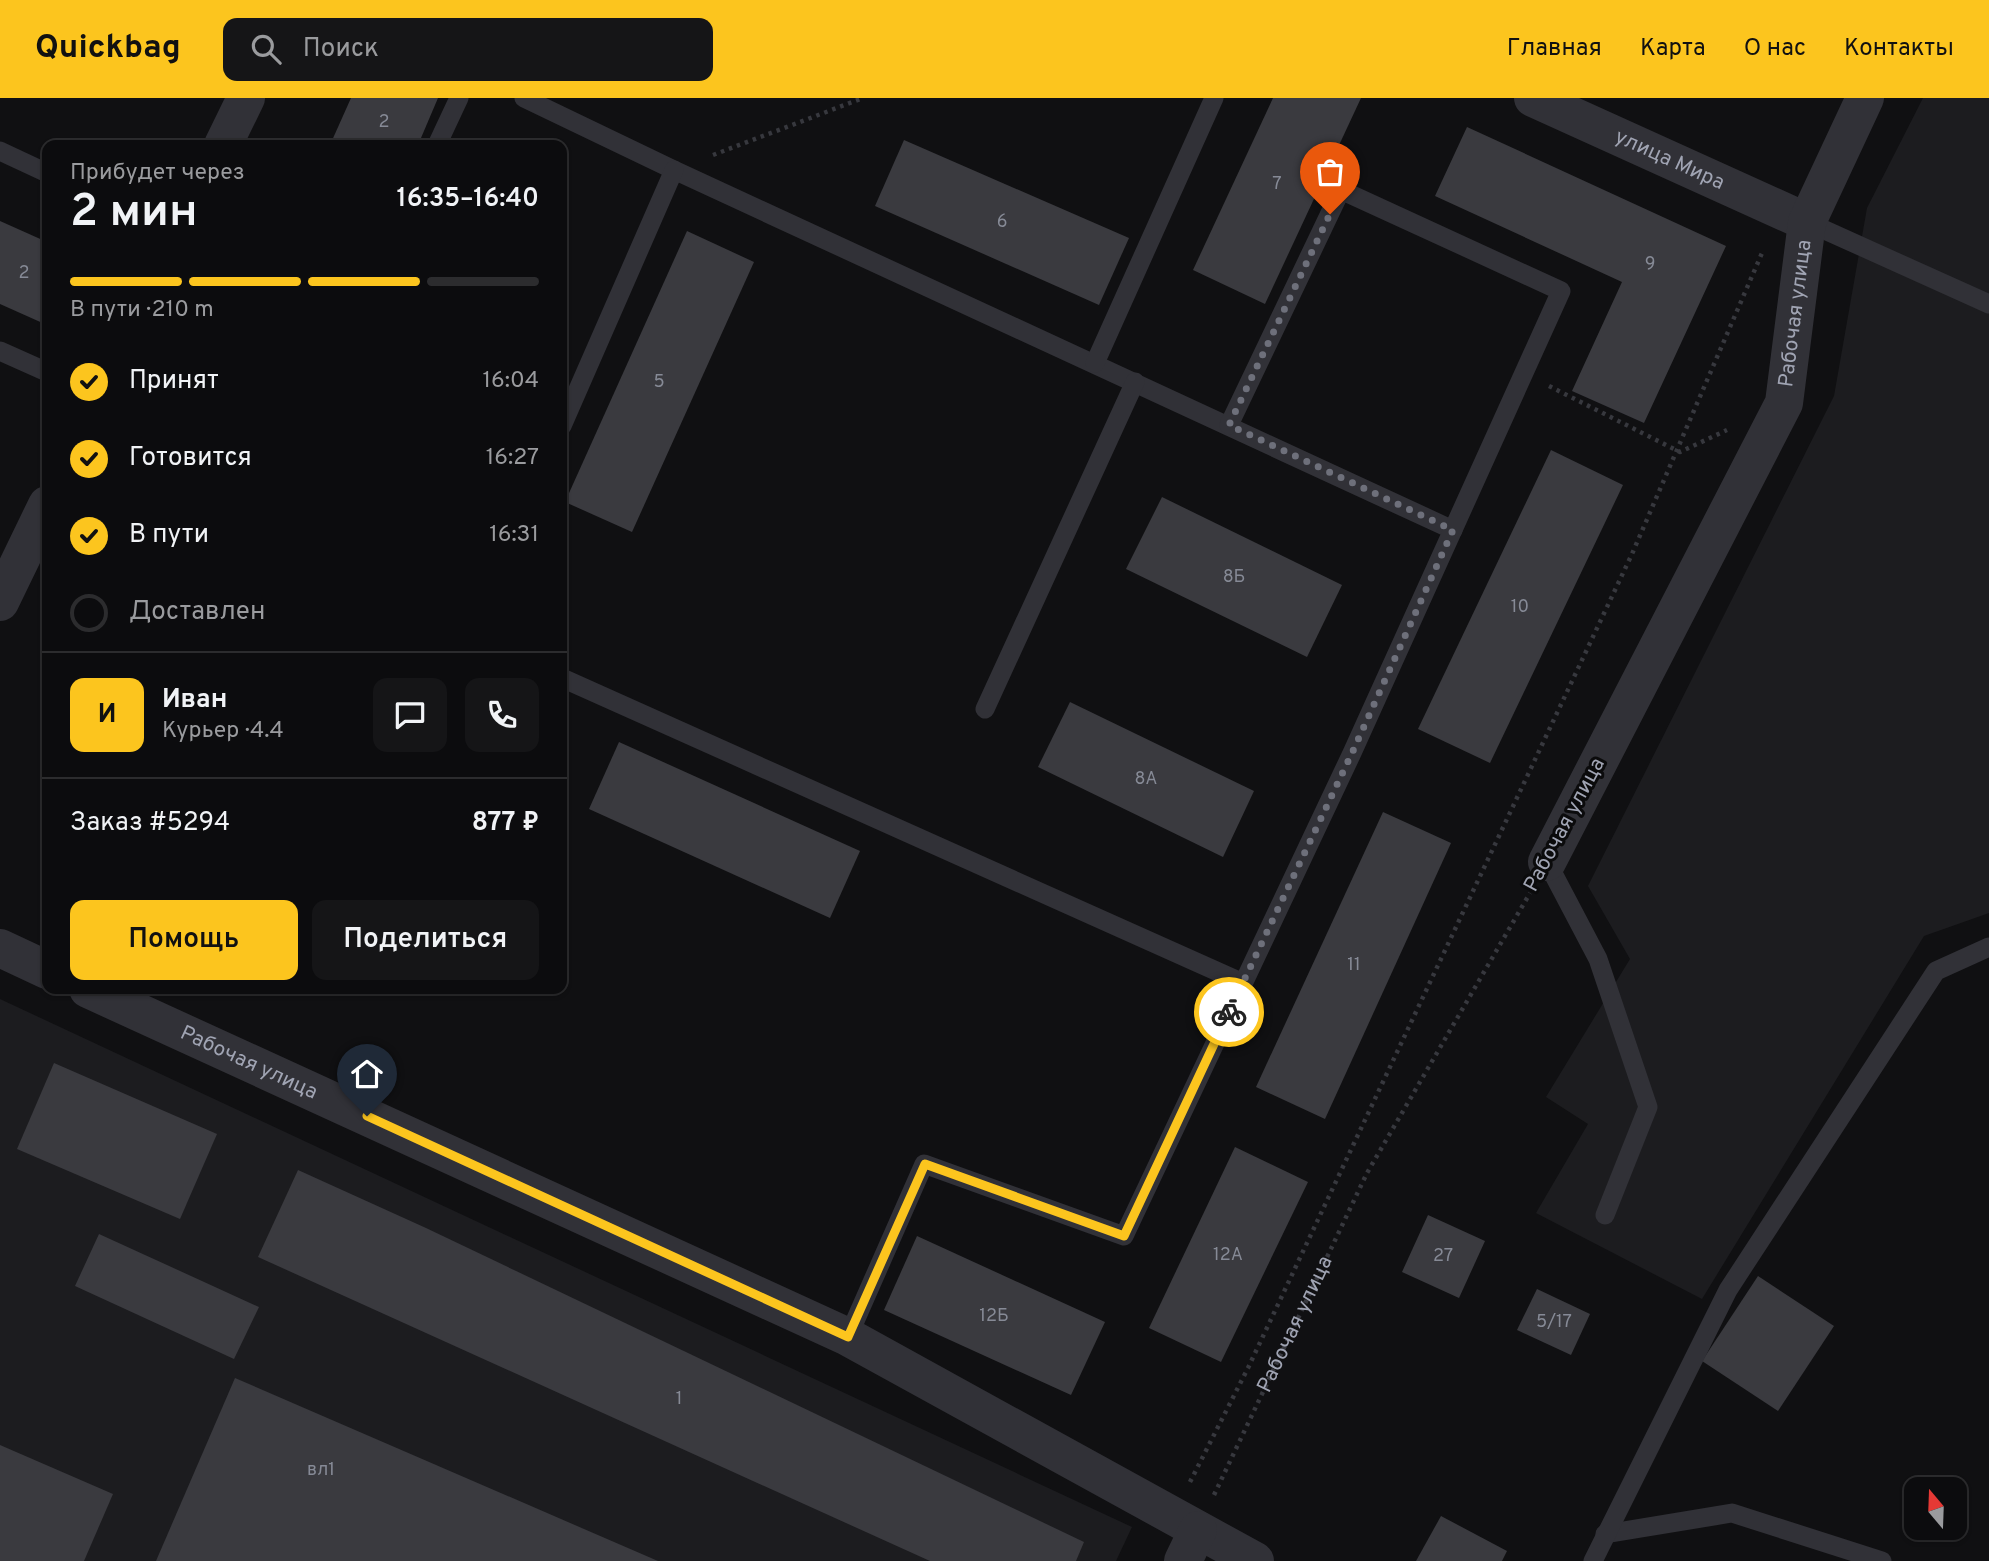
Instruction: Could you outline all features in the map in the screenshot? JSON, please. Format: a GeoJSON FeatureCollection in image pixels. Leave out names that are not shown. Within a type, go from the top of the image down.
{"type":"FeatureCollection","features":[{"type":"Feature","properties":{"kind":"street"},"geometry":{"type":"LineString","coordinates":[[225,140],[246,98]]}},
{"type":"Feature","properties":{"kind":"street","name":"улица Мира"},"geometry":{"type":"LineString","coordinates":[[1533,98],[1807,222]]}},
{"type":"Feature","properties":{"kind":"street","name":"Рабочая улица"},"geometry":{"type":"LineString","coordinates":[[1548,862],[1784,403],[1807,222],[1865,98]]}},
{"type":"Feature","properties":{"kind":"street"},"geometry":{"type":"LineString","coordinates":[[0,602],[42,515]]}},
{"type":"Feature","properties":{"kind":"street"},"geometry":{"type":"LineString","coordinates":[[0,948],[42,968]]}},
{"type":"Feature","properties":{"kind":"street","name":"Рабочая улица"},"geometry":{"type":"LineString","coordinates":[[99,994],[848,1337],[1190,1545],[1255,1561]]}},
{"type":"Feature","properties":{"kind":"lane"},"geometry":{"type":"LineString","coordinates":[[439,140],[459,98]]}},
{"type":"Feature","properties":{"kind":"lane"},"geometry":{"type":"LineString","coordinates":[[524,98],[1453,530]]}},
{"type":"Feature","properties":{"kind":"lane"},"geometry":{"type":"LineString","coordinates":[[1095,363],[1214,98]]}},
{"type":"Feature","properties":{"kind":"lane"},"geometry":{"type":"LineString","coordinates":[[0,151],[42,171]]}},
{"type":"Feature","properties":{"kind":"lane"},"geometry":{"type":"LineString","coordinates":[[567,415],[674,170]]}},
{"type":"Feature","properties":{"kind":"lane"},"geometry":{"type":"LineString","coordinates":[[848,1337],[925,1164],[1124,1236],[1352,753],[1561,291],[1341,190],[1229,425]]}},
{"type":"Feature","properties":{"kind":"lane"},"geometry":{"type":"LineString","coordinates":[[1807,222],[1989,304]]}},
{"type":"Feature","properties":{"kind":"lane"},"geometry":{"type":"LineString","coordinates":[[0,351],[42,370]]}},
{"type":"Feature","properties":{"kind":"lane"},"geometry":{"type":"LineString","coordinates":[[985,709],[1135,382]]}},
{"type":"Feature","properties":{"kind":"lane"},"geometry":{"type":"LineString","coordinates":[[567,680],[1242,983]]}},
{"type":"Feature","properties":{"kind":"lane"},"geometry":{"type":"LineString","coordinates":[[1548,862],[1598,959],[1648,1107],[1605,1215]]}},
{"type":"Feature","properties":{"kind":"lane"},"geometry":{"type":"LineString","coordinates":[[1593,1561],[1728,1290],[1936,971],[1989,947]]}},
{"type":"Feature","properties":{"kind":"lane"},"geometry":{"type":"LineString","coordinates":[[1605,1534],[1732,1513],[1882,1561]]}},
{"type":"Feature","properties":{"kind":"path"},"geometry":{"type":"LineString","coordinates":[[674,170],[863,98]]}},
{"type":"Feature","properties":{"kind":"path"},"geometry":{"type":"LineString","coordinates":[[1187,1488],[1248,1368],[1632,554],[1766,244]]}},
{"type":"Feature","properties":{"kind":"path"},"geometry":{"type":"LineString","coordinates":[[1523,374],[1680,452],[1784,403]]}},
{"type":"Feature","properties":{"kind":"path","name":"Рабочая улица"},"geometry":{"type":"LineString","coordinates":[[1190,1545],[1367,1173],[1548,862]]}},
{"type":"Feature","properties":{"kind":"shaded area"},"geometry":{"type":"Polygon","coordinates":[[[1923,98],[1989,98],[1989,913],[1924,936],[1702,1299],[1536,1213],[1588,1124],[1546,1097],[1630,959],[1588,886],[1834,396],[1867,208],[1923,98]]]}},
{"type":"Feature","properties":{"kind":"shaded area"},"geometry":{"type":"Polygon","coordinates":[[[0,999],[1132,1527],[1116,1561],[0,1561],[0,999]]]}},
{"type":"Feature","properties":{"kind":"building"},"geometry":{"type":"Polygon","coordinates":[[[351,98],[438,98],[420,140],[332,140],[351,98]]]}},
{"type":"Feature","properties":{"kind":"building"},"geometry":{"type":"Polygon","coordinates":[[[1273,98],[1361,98],[1265,304],[1193,270],[1273,98]]]}},
{"type":"Feature","properties":{"kind":"building"},"geometry":{"type":"Polygon","coordinates":[[[1467,127],[1726,246],[1644,423],[1572,391],[1622,282],[1435,196],[1467,127]]]}},
{"type":"Feature","properties":{"kind":"building"},"geometry":{"type":"Polygon","coordinates":[[[904,140],[1129,238],[1099,305],[875,206],[904,140]]]}},
{"type":"Feature","properties":{"kind":"building"},"geometry":{"type":"Polygon","coordinates":[[[0,221],[42,240],[42,323],[0,304],[0,221]]]}},
{"type":"Feature","properties":{"kind":"building"},"geometry":{"type":"Polygon","coordinates":[[[687,231],[754,262],[632,532],[567,503],[567,498],[687,231]]]}},
{"type":"Feature","properties":{"kind":"building"},"geometry":{"type":"Polygon","coordinates":[[[1551,450],[1623,485],[1490,763],[1418,729],[1551,450]]]}},
{"type":"Feature","properties":{"kind":"building"},"geometry":{"type":"Polygon","coordinates":[[[1162,497],[1342,585],[1307,657],[1126,569],[1162,497]]]}},
{"type":"Feature","properties":{"kind":"building"},"geometry":{"type":"Polygon","coordinates":[[[1070,702],[1254,791],[1223,857],[1038,767],[1070,702]]]}},
{"type":"Feature","properties":{"kind":"building"},"geometry":{"type":"Polygon","coordinates":[[[619,742],[860,851],[830,918],[589,809],[619,742]]]}},
{"type":"Feature","properties":{"kind":"building"},"geometry":{"type":"Polygon","coordinates":[[[1383,812],[1451,843],[1325,1119],[1256,1087],[1383,812]]]}},
{"type":"Feature","properties":{"kind":"building"},"geometry":{"type":"Polygon","coordinates":[[[54,1063],[217,1134],[180,1219],[17,1149],[54,1063]]]}},
{"type":"Feature","properties":{"kind":"building"},"geometry":{"type":"Polygon","coordinates":[[[1235,1147],[1308,1182],[1221,1362],[1149,1328],[1235,1147]]]}},
{"type":"Feature","properties":{"kind":"building"},"geometry":{"type":"Polygon","coordinates":[[[298,1170],[426,1228],[1084,1542],[1076,1561],[930,1561],[258,1257],[298,1170]]]}},
{"type":"Feature","properties":{"kind":"building"},"geometry":{"type":"Polygon","coordinates":[[[1428,1215],[1485,1241],[1459,1298],[1402,1272],[1428,1215]]]}},
{"type":"Feature","properties":{"kind":"building"},"geometry":{"type":"Polygon","coordinates":[[[99,1234],[259,1307],[234,1359],[75,1286],[99,1234]]]}},
{"type":"Feature","properties":{"kind":"building"},"geometry":{"type":"Polygon","coordinates":[[[917,1236],[1105,1322],[1071,1395],[884,1310],[917,1236]]]}},
{"type":"Feature","properties":{"kind":"building"},"geometry":{"type":"Polygon","coordinates":[[[1758,1276],[1834,1326],[1778,1411],[1702,1361],[1758,1276]]]}},
{"type":"Feature","properties":{"kind":"building"},"geometry":{"type":"Polygon","coordinates":[[[1537,1289],[1590,1314],[1571,1355],[1517,1330],[1537,1289]]]}},
{"type":"Feature","properties":{"kind":"building"},"geometry":{"type":"Polygon","coordinates":[[[235,1378],[658,1561],[156,1561],[235,1378]]]}},
{"type":"Feature","properties":{"kind":"building"},"geometry":{"type":"Polygon","coordinates":[[[0,1445],[113,1494],[84,1561],[0,1561],[0,1445]]]}},
{"type":"Feature","properties":{"kind":"building"},"geometry":{"type":"Polygon","coordinates":[[[1441,1516],[1507,1551],[1502,1561],[1416,1561],[1441,1516]]]}},
{"type":"Feature","properties":{"kind":"way so far"},"geometry":{"type":"LineString","coordinates":[[1229,1012],[1352,753],[1453,530],[1229,425],[1330,214]]}},
{"type":"Feature","properties":{"kind":"route"},"geometry":{"type":"LineString","coordinates":[[367,1116],[848,1337],[925,1164],[1124,1236],[1229,1012]]}}]}
